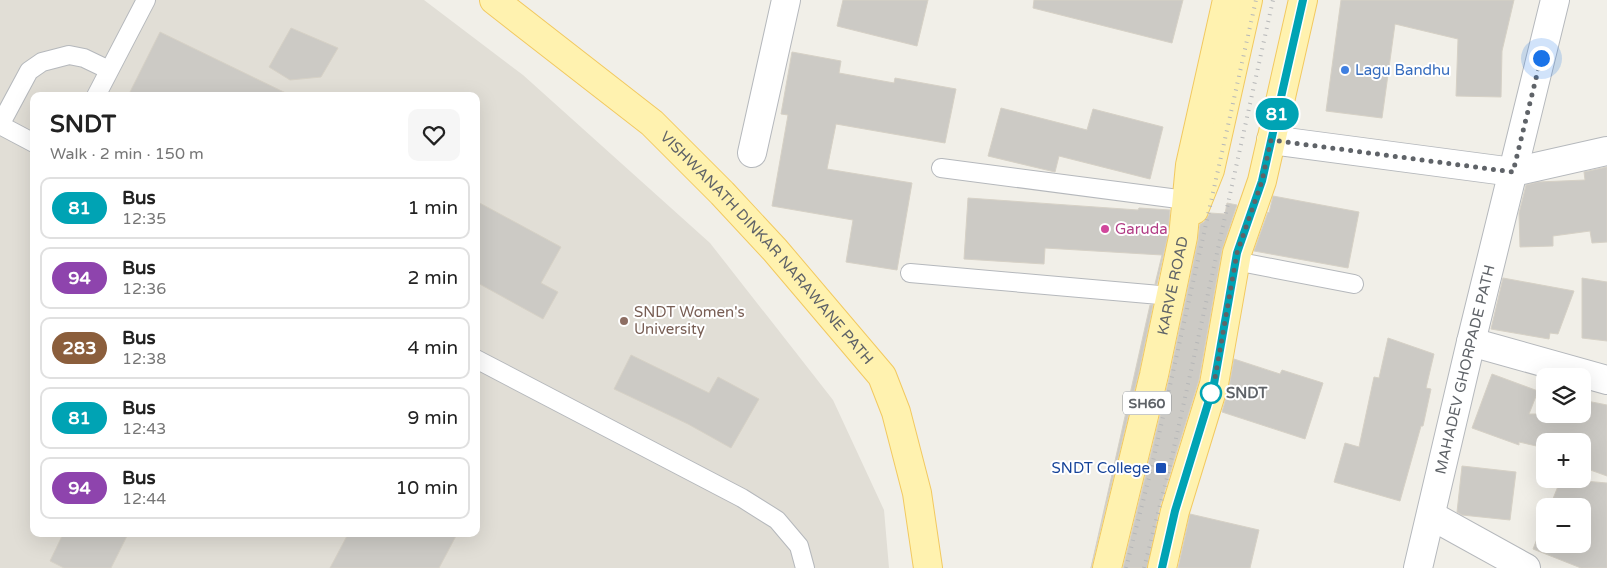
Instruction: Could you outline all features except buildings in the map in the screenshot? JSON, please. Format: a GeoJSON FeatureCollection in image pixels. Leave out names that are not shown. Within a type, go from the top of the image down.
{"type":"FeatureCollection","features":[{"type":"Feature","properties":{"kind":"main road","name":"VISHWANATH DINKAR NARAWANE PATH"},"geometry":{"type":"LineString","coordinates":[[494,0],[652,123],[722,193],[775,250],[882,376],[896,412],[917,493],[928,568]]}},
{"type":"Feature","properties":{"kind":"main road","name":"KARVE ROAD"},"geometry":{"type":"LineString","coordinates":[[1107,568],[1154,376],[1183,237],[1190,165],[1227,0]]}},
{"type":"Feature","properties":{"kind":"main road"},"geometry":{"type":"LineString","coordinates":[[1183,237],[1210,170],[1248,0]]}},
{"type":"Feature","properties":{"kind":"main road"},"geometry":{"type":"LineString","coordinates":[[1162,568],[1175,511],[1214,384],[1236,257],[1244,177],[1283,0]]}},
{"type":"Feature","properties":{"kind":"main road"},"geometry":{"type":"LineString","coordinates":[[1236,257],[1262,181],[1303,0]]}},
{"type":"Feature","properties":{"kind":"street"},"geometry":{"type":"LineString","coordinates":[[752,153],[786,0]]}},
{"type":"Feature","properties":{"kind":"street","name":"MAHADEV GHORPADE PATH"},"geometry":{"type":"LineString","coordinates":[[1418,568],[1555,0]]}},
{"type":"Feature","properties":{"kind":"street"},"geometry":{"type":"LineString","coordinates":[[1271,140],[1513,172],[1607,151]]}},
{"type":"Feature","properties":{"kind":"street"},"geometry":{"type":"LineString","coordinates":[[1471,342],[1607,380]]}},
{"type":"Feature","properties":{"kind":"street"},"geometry":{"type":"LineString","coordinates":[[1432,516],[1526,568]]}},
{"type":"Feature","properties":{"kind":"lane"},"geometry":{"type":"LineString","coordinates":[[98,92],[146,0]]}},
{"type":"Feature","properties":{"kind":"lane"},"geometry":{"type":"LineString","coordinates":[[30,141],[0,125],[29,71],[42,62],[68,55],[84,58],[109,70]]}},
{"type":"Feature","properties":{"kind":"lane"},"geometry":{"type":"LineString","coordinates":[[941,168],[1186,200]]}},
{"type":"Feature","properties":{"kind":"lane"},"geometry":{"type":"LineString","coordinates":[[1236,257],[1354,284]]}},
{"type":"Feature","properties":{"kind":"lane"},"geometry":{"type":"LineString","coordinates":[[910,273],[1170,296]]}},
{"type":"Feature","properties":{"kind":"lane"},"geometry":{"type":"LineString","coordinates":[[480,361],[742,498],[777,520],[799,546],[805,568]]}},
{"type":"Feature","properties":{"kind":"shaded area","name":"SNDT Women's University"},"geometry":{"type":"Polygon","coordinates":[[[0,0],[424,0],[523,75],[710,243],[833,400],[884,510],[889,568],[0,568],[0,0]]]}},
{"type":"Feature","properties":{"kind":"railway"},"geometry":{"type":"LineString","coordinates":[[1126,568],[1152,466],[1256,0]]}},
{"type":"Feature","properties":{"kind":"railway"},"geometry":{"type":"LineString","coordinates":[[1144,568],[1169,470],[1273,0]]}},
{"type":"Feature","properties":{"kind":"bus line","name":"81"},"geometry":{"type":"LineString","coordinates":[[1162,568],[1175,511],[1214,384],[1237,253],[1262,181],[1303,0]]}},
{"type":"Feature","properties":{"kind":"place","name":"Lagu Bandhu"},"geometry":{"type":"Point","coordinates":[1345,70]}},
{"type":"Feature","properties":{"kind":"place","name":"Garuda"},"geometry":{"type":"Point","coordinates":[1105,229]}},
{"type":"Feature","properties":{"kind":"place","name":"SNDT Women's University"},"geometry":{"type":"Point","coordinates":[624,321]}},
{"type":"Feature","properties":{"kind":"place","name":"SNDT"},"geometry":{"type":"Point","coordinates":[1211,393]}},
{"type":"Feature","properties":{"kind":"place","name":"SNDT College"},"geometry":{"type":"Point","coordinates":[1161,468]}},
{"type":"Feature","properties":{"kind":"route"},"geometry":{"type":"LineString","coordinates":[[1211,393],[1208,402],[1214,384],[1237,253],[1262,181],[1271,140],[1513,172],[1541,58]]}}]}
